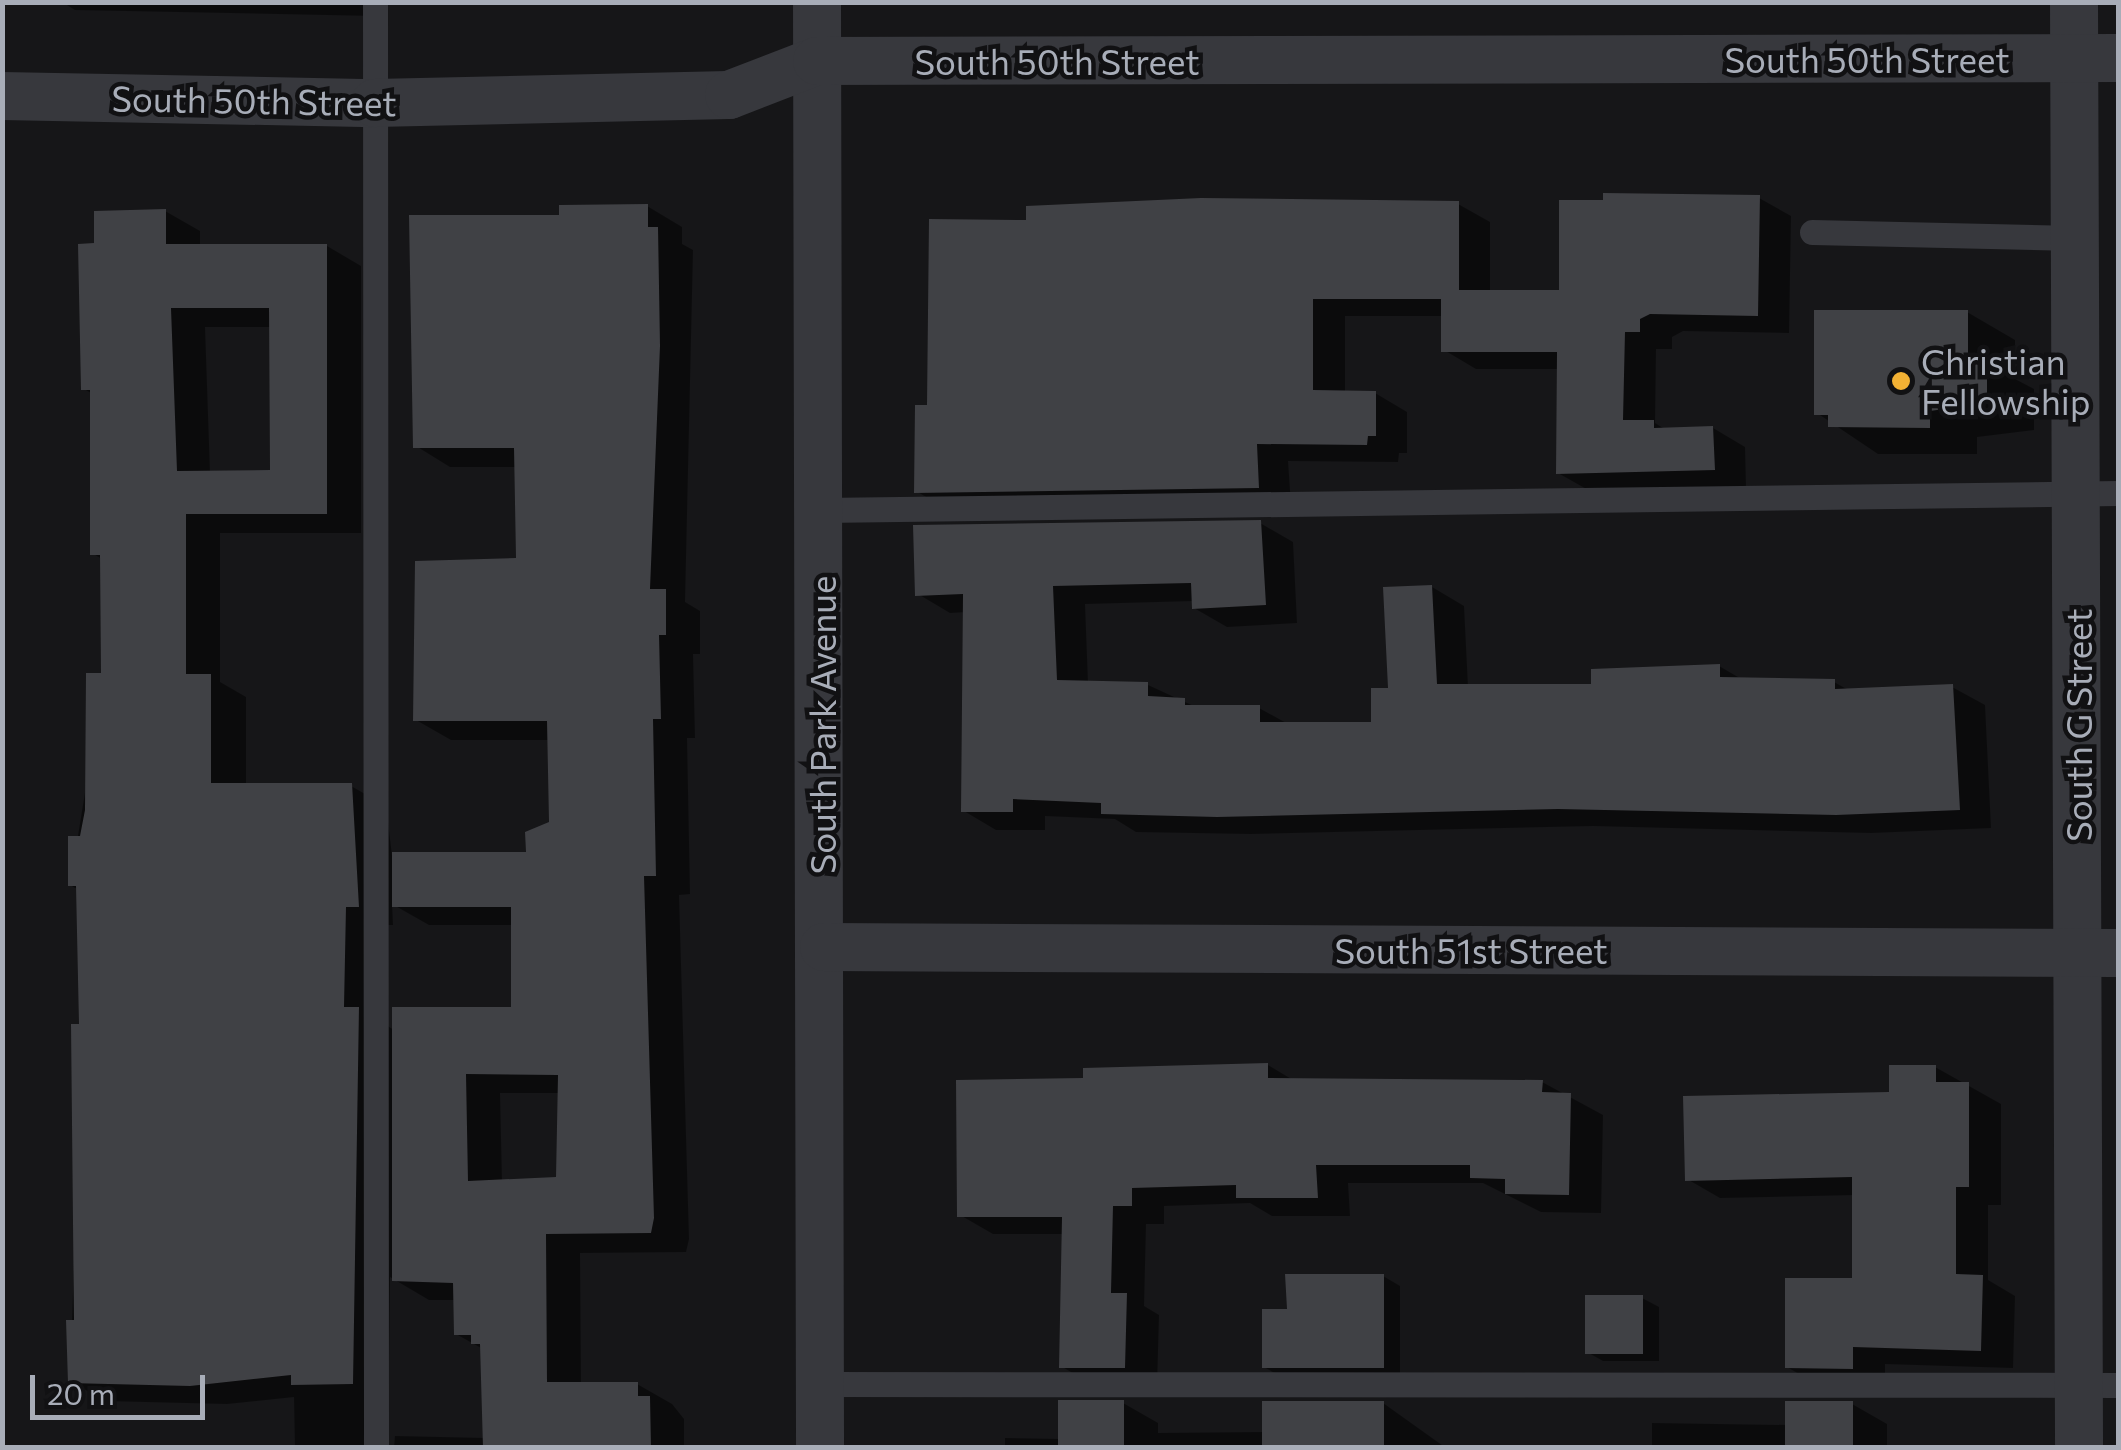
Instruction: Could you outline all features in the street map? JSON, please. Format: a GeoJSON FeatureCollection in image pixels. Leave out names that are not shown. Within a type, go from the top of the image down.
{"type":"FeatureCollection","features":[{"type":"Feature","properties":{"kind":"street","name":"South Park Avenue"},"geometry":{"type":"LineString","coordinates":[[818,2],[824,947],[820,1448]]}},
{"type":"Feature","properties":{"kind":"street","name":"South G Street"},"geometry":{"type":"LineString","coordinates":[[2074,2],[2097,58],[2076,238],[2098,493],[2099,1385],[2079,1448]]}},
{"type":"Feature","properties":{"kind":"street","name":"South 50th Street"},"geometry":{"type":"LineString","coordinates":[[2,96],[375,103],[728,95],[817,61],[2097,58]]}},
{"type":"Feature","properties":{"kind":"street","name":"South 51st Street"},"geometry":{"type":"LineString","coordinates":[[824,947],[2099,953]]}},
{"type":"Feature","properties":{"kind":"lane"},"geometry":{"type":"LineString","coordinates":[[375,2],[376,1448]]}},
{"type":"Feature","properties":{"kind":"lane"},"geometry":{"type":"LineString","coordinates":[[1812,232],[2076,238]]}},
{"type":"Feature","properties":{"kind":"lane"},"geometry":{"type":"LineString","coordinates":[[820,510],[2098,493]]}},
{"type":"Feature","properties":{"kind":"lane"},"geometry":{"type":"LineString","coordinates":[[820,1384],[2099,1385]]}},
{"type":"Feature","properties":{"kind":"building"},"geometry":{"type":"Polygon","coordinates":[[[1603,193],[1760,195],[1758,316],[1650,314],[1640,319],[1640,332],[1625,332],[1623,420],[1654,420],[1654,428],[1713,426],[1715,470],[1556,474],[1557,352],[1441,352],[1441,299],[1313,299],[1313,390],[1376,391],[1376,436],[1368,436],[1367,445],[1257,444],[1259,488],[914,493],[915,405],[927,405],[929,219],[1026,220],[1026,206],[1201,198],[1459,201],[1459,290],[1559,290],[1559,200],[1603,200],[1603,193]]]}},
{"type":"Feature","properties":{"kind":"building"},"geometry":{"type":"Polygon","coordinates":[[[648,204],[648,227],[658,227],[660,346],[650,589],[666,589],[666,635],[659,635],[661,719],[653,719],[656,876],[644,876],[654,1218],[651,1233],[546,1234],[547,1382],[638,1382],[638,1396],[650,1396],[651,1448],[483,1448],[480,1344],[471,1344],[471,1335],[454,1335],[453,1283],[392,1281],[392,1007],[511,1007],[511,907],[392,907],[392,852],[526,852],[525,832],[549,822],[547,721],[413,721],[415,561],[516,558],[514,448],[413,448],[409,215],[559,215],[559,205],[648,204]],[[466,1074],[468,1181],[556,1177],[558,1075],[466,1074]]]}},
{"type":"Feature","properties":{"kind":"building"},"geometry":{"type":"Polygon","coordinates":[[[166,209],[166,244],[327,244],[327,514],[186,514],[186,674],[211,674],[211,783],[352,783],[359,907],[346,907],[344,1007],[359,1007],[353,1384],[291,1385],[291,1375],[190,1386],[68,1383],[66,1320],[74,1320],[71,1024],[79,1024],[76,886],[68,886],[68,836],[80,836],[85,810],[86,673],[101,673],[100,555],[90,555],[90,390],[81,390],[78,244],[94,243],[94,211],[166,209]],[[171,308],[177,471],[270,470],[269,308],[171,308]]]}},
{"type":"Feature","properties":{"kind":"building","name":"Christian Fellowship"},"geometry":{"type":"Polygon","coordinates":[[[1814,310],[1968,310],[1968,359],[1987,359],[1987,403],[1930,411],[1930,428],[1828,427],[1828,415],[1814,415],[1814,310]]]}},
{"type":"Feature","properties":{"kind":"building"},"geometry":{"type":"Polygon","coordinates":[[[1261,520],[1266,605],[1192,609],[1191,583],[1053,586],[1057,680],[1148,682],[1148,696],[1185,698],[1185,705],[1260,705],[1260,722],[1371,722],[1371,688],[1388,688],[1383,587],[1432,585],[1437,684],[1591,684],[1591,669],[1720,664],[1720,677],[1835,679],[1835,689],[1953,684],[1960,810],[1836,815],[1558,809],[1217,817],[1101,814],[1101,803],[1013,799],[1013,812],[961,812],[963,594],[915,596],[913,525],[1261,520]]]}},
{"type":"Feature","properties":{"kind":"building"},"geometry":{"type":"Polygon","coordinates":[[[1268,1063],[1268,1078],[1543,1080],[1542,1092],[1571,1093],[1569,1195],[1505,1194],[1505,1179],[1470,1178],[1470,1165],[1316,1165],[1318,1198],[1236,1198],[1236,1185],[1132,1188],[1132,1206],[1113,1206],[1111,1293],[1127,1293],[1125,1368],[1059,1368],[1062,1217],[957,1217],[956,1080],[1083,1078],[1083,1068],[1268,1063]]]}},
{"type":"Feature","properties":{"kind":"building"},"geometry":{"type":"Polygon","coordinates":[[[1889,1065],[1936,1065],[1936,1082],[1969,1082],[1969,1187],[1956,1187],[1956,1274],[1983,1275],[1981,1351],[1853,1347],[1853,1369],[1785,1368],[1785,1278],[1852,1278],[1852,1177],[1685,1181],[1683,1096],[1889,1092],[1889,1065]]]}},
{"type":"Feature","properties":{"kind":"building"},"geometry":{"type":"Polygon","coordinates":[[[1285,1274],[1384,1274],[1384,1368],[1262,1368],[1262,1309],[1287,1309],[1285,1274]]]}},
{"type":"Feature","properties":{"kind":"building"},"geometry":{"type":"Polygon","coordinates":[[[1585,1295],[1643,1295],[1643,1354],[1585,1354],[1585,1295]]]}},
{"type":"Feature","properties":{"kind":"building"},"geometry":{"type":"Polygon","coordinates":[[[1058,1400],[1124,1400],[1124,1448],[1058,1448],[1058,1400]]]}},
{"type":"Feature","properties":{"kind":"building"},"geometry":{"type":"Polygon","coordinates":[[[1262,1401],[1384,1401],[1384,1448],[1262,1448],[1262,1401]]]}},
{"type":"Feature","properties":{"kind":"building"},"geometry":{"type":"Polygon","coordinates":[[[1785,1401],[1853,1401],[1853,1448],[1785,1448],[1785,1401]]]}},
{"type":"Feature","properties":{"kind":"place","name":"Christian Fellowship"},"geometry":{"type":"Point","coordinates":[1901,381]}}]}
